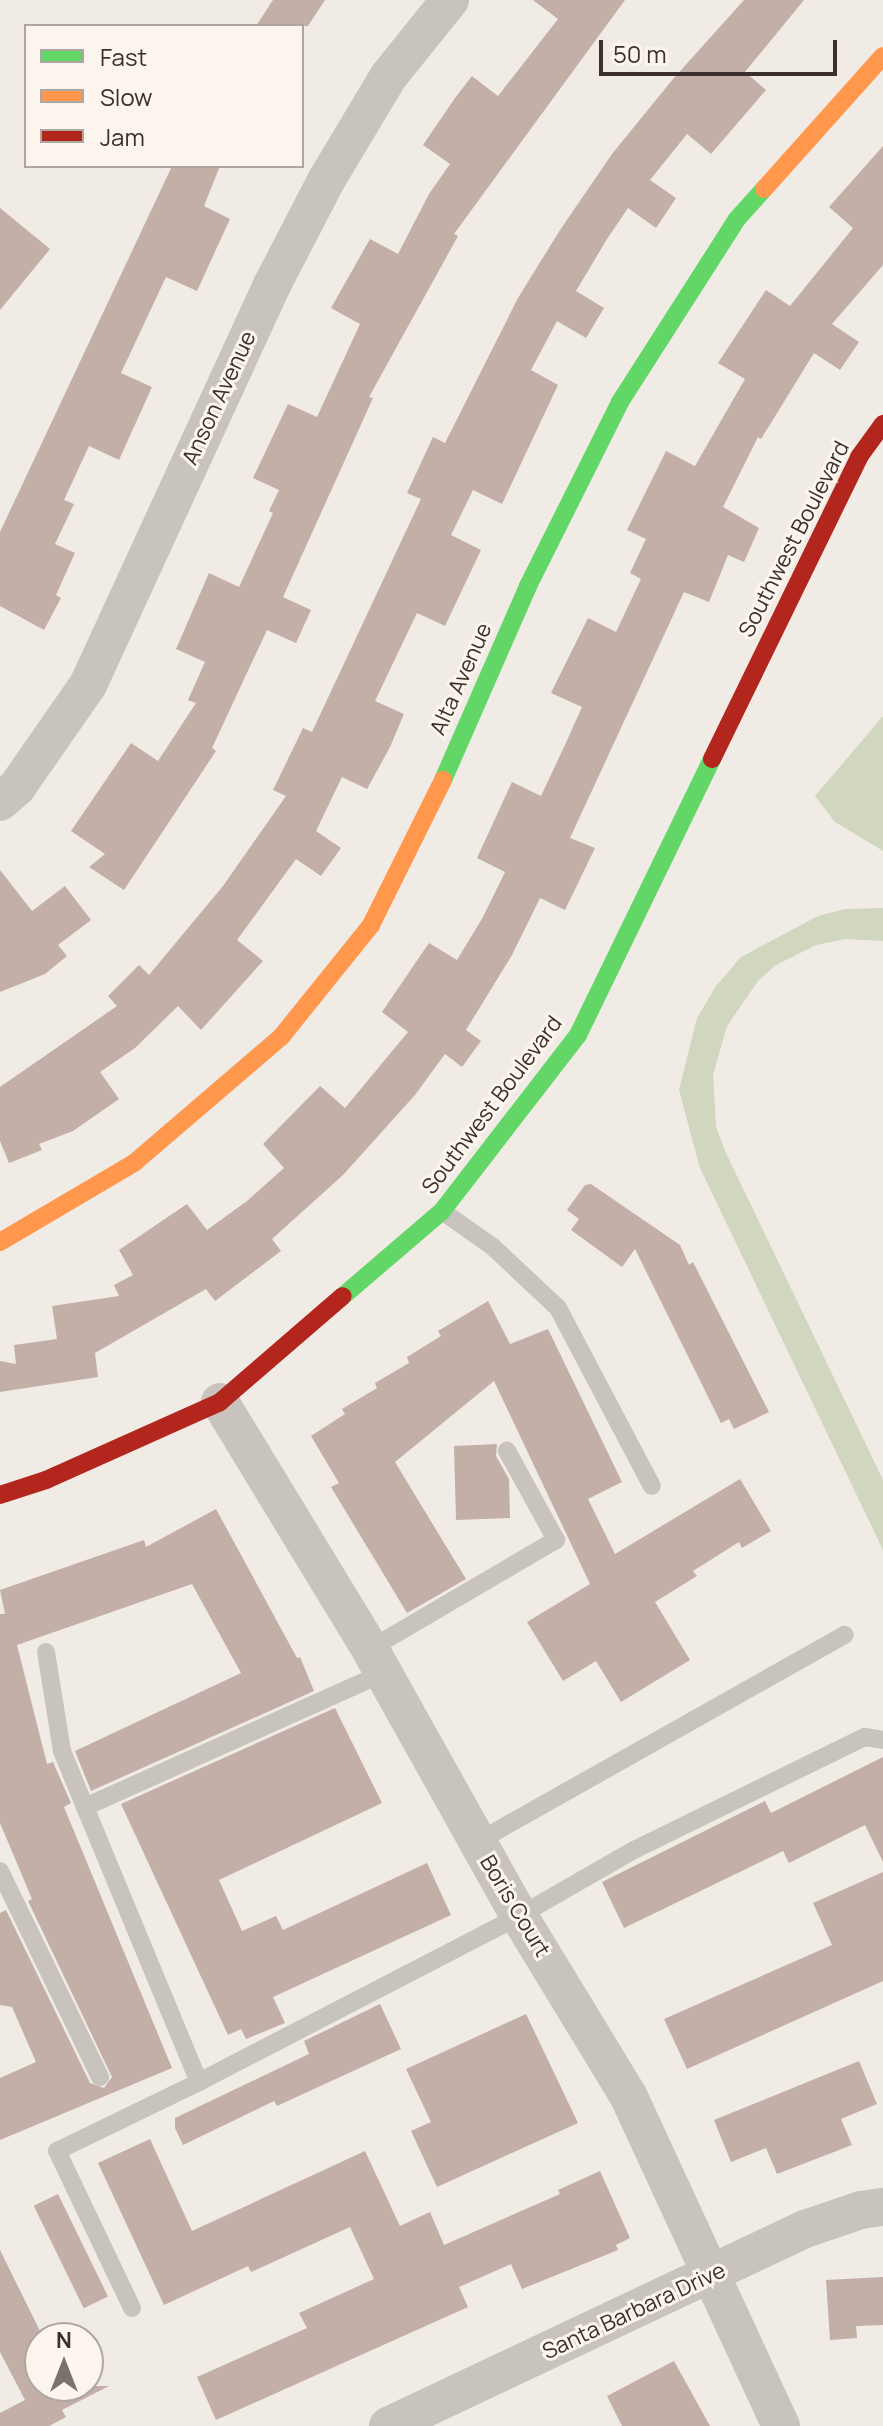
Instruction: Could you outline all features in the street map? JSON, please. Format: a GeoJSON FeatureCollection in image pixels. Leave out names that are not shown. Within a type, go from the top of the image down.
{"type":"FeatureCollection","features":[{"type":"Feature","properties":{"kind":"street","name":"Anson Avenue"},"geometry":{"type":"LineString","coordinates":[[0,802],[17,787],[88,685],[258,314],[327,179],[388,77],[450,0]]}},
{"type":"Feature","properties":{"kind":"street","name":"Alta Avenue"},"geometry":{"type":"LineString","coordinates":[[0,1242],[134,1163],[168,1134],[281,1037],[371,925],[435,797],[528,586],[620,402],[737,219],[883,56]]}},
{"type":"Feature","properties":{"kind":"street","name":"Southwest Boulevard"},"geometry":{"type":"LineString","coordinates":[[0,1495],[46,1480],[220,1402],[442,1211],[578,1035],[859,457],[883,424]]}},
{"type":"Feature","properties":{"kind":"street","name":"Boris Court"},"geometry":{"type":"LineString","coordinates":[[220,1402],[376,1661],[519,1916],[628,2095],[781,2426]]}},
{"type":"Feature","properties":{"kind":"street","name":"Santa Barbara Drive"},"geometry":{"type":"LineString","coordinates":[[388,2426],[805,2229],[861,2210],[883,2207]]}},
{"type":"Feature","properties":{"kind":"lane"},"geometry":{"type":"LineString","coordinates":[[442,1211],[493,1247],[558,1308],[652,1486]]}},
{"type":"Feature","properties":{"kind":"lane"},"geometry":{"type":"LineString","coordinates":[[85,1807],[376,1661],[556,1540],[507,1451]]}},
{"type":"Feature","properties":{"kind":"lane"},"geometry":{"type":"LineString","coordinates":[[477,1842],[845,1635]]}},
{"type":"Feature","properties":{"kind":"lane"},"geometry":{"type":"LineString","coordinates":[[46,1652],[62,1751],[199,2082]]}},
{"type":"Feature","properties":{"kind":"lane"},"geometry":{"type":"LineString","coordinates":[[132,2308],[57,2151],[199,2082],[519,1916],[634,1850],[865,1737],[883,1740]]}},
{"type":"Feature","properties":{"kind":"lane"},"geometry":{"type":"LineString","coordinates":[[0,1871],[100,2077]]}},
{"type":"Feature","properties":{"kind":"green space"},"geometry":{"type":"Polygon","coordinates":[[[883,716],[883,851],[835,822],[815,796],[883,716]]]}},
{"type":"Feature","properties":{"kind":"green space"},"geometry":{"type":"Polygon","coordinates":[[[883,908],[883,941],[845,939],[816,945],[776,965],[758,981],[727,1026],[713,1075],[716,1127],[726,1153],[883,1480],[883,1550],[700,1168],[679,1090],[697,1018],[716,986],[741,957],[818,916],[845,909],[883,908]]]}},
{"type":"Feature","properties":{"kind":"building"},"geometry":{"type":"Polygon","coordinates":[[[273,0],[325,0],[308,26],[257,24],[273,0]]]}},
{"type":"Feature","properties":{"kind":"building"},"geometry":{"type":"Polygon","coordinates":[[[533,0],[625,0],[454,234],[458,236],[369,397],[373,398],[283,597],[311,610],[296,643],[267,630],[212,748],[216,751],[124,890],[89,867],[105,854],[71,831],[131,743],[158,761],[196,703],[188,700],[205,662],[176,649],[209,573],[239,587],[273,513],[269,511],[279,490],[253,478],[288,404],[317,417],[360,324],[331,308],[370,239],[398,254],[429,194],[450,164],[423,145],[472,76],[498,96],[558,19],[533,0]]]}},
{"type":"Feature","properties":{"kind":"building"},"geometry":{"type":"Polygon","coordinates":[[[744,0],[804,0],[745,72],[766,90],[711,154],[687,134],[650,180],[676,198],[656,228],[628,208],[607,239],[576,291],[604,308],[586,338],[557,321],[531,370],[558,385],[502,504],[473,490],[451,535],[481,550],[445,626],[417,613],[375,701],[404,714],[390,747],[367,789],[342,777],[316,831],[341,848],[321,876],[296,859],[237,940],[263,961],[201,1030],[178,1006],[135,1048],[100,1072],[119,1099],[73,1131],[39,1144],[42,1150],[9,1163],[0,1141],[0,1087],[117,1006],[108,996],[139,965],[149,975],[223,886],[286,796],[273,790],[303,728],[312,732],[421,499],[407,493],[433,437],[445,443],[518,298],[612,154],[673,79],[744,0]]]}},
{"type":"Feature","properties":{"kind":"building"},"geometry":{"type":"Polygon","coordinates":[[[883,146],[883,265],[832,324],[859,342],[840,370],[814,353],[761,439],[758,437],[723,507],[759,528],[744,562],[728,555],[709,602],[684,592],[570,838],[595,848],[565,910],[540,898],[512,955],[466,1030],[481,1041],[462,1067],[445,1054],[415,1095],[343,1175],[272,1239],[281,1251],[215,1301],[206,1289],[95,1353],[98,1377],[0,1392],[0,1361],[16,1364],[14,1345],[57,1339],[52,1306],[119,1296],[114,1285],[133,1275],[119,1250],[187,1204],[207,1230],[247,1201],[284,1168],[263,1144],[320,1086],[345,1108],[408,1032],[382,1012],[429,943],[457,960],[483,917],[505,872],[477,858],[512,782],[541,796],[564,747],[582,707],[551,693],[588,618],[616,632],[641,579],[630,573],[646,539],[627,530],[666,451],[695,466],[745,379],[718,363],[766,290],[790,306],[853,228],[829,207],[883,146]]]}},
{"type":"Feature","properties":{"kind":"building"},"geometry":{"type":"Polygon","coordinates":[[[171,168],[219,168],[204,206],[230,219],[197,291],[166,277],[121,373],[152,387],[119,460],[89,446],[64,500],[74,504],[55,544],[75,553],[56,595],[61,598],[44,630],[0,606],[0,532],[171,168]]]}},
{"type":"Feature","properties":{"kind":"building"},"geometry":{"type":"Polygon","coordinates":[[[0,208],[50,249],[0,310],[0,208]]]}},
{"type":"Feature","properties":{"kind":"building"},"geometry":{"type":"Polygon","coordinates":[[[0,870],[32,911],[65,886],[91,920],[58,945],[67,956],[45,974],[0,992],[0,870]]]}},
{"type":"Feature","properties":{"kind":"building"},"geometry":{"type":"Polygon","coordinates":[[[591,1184],[680,1245],[689,1265],[693,1262],[769,1412],[734,1429],[729,1419],[721,1423],[635,1249],[622,1267],[571,1230],[579,1219],[567,1210],[585,1185],[591,1184]]]}},
{"type":"Feature","properties":{"kind":"building"},"geometry":{"type":"Polygon","coordinates":[[[488,1301],[510,1344],[548,1329],[622,1482],[588,1499],[615,1554],[740,1479],[771,1531],[742,1548],[739,1542],[693,1571],[697,1576],[655,1602],[690,1660],[621,1702],[596,1661],[563,1681],[527,1622],[590,1584],[494,1381],[395,1462],[466,1579],[407,1613],[331,1487],[339,1483],[311,1436],[345,1414],[342,1409],[377,1388],[375,1383],[409,1363],[407,1357],[441,1336],[438,1331],[488,1301]]]}},
{"type":"Feature","properties":{"kind":"building"},"geometry":{"type":"Polygon","coordinates":[[[497,1444],[496,1456],[509,1479],[510,1518],[456,1520],[454,1446],[497,1444]]]}},
{"type":"Feature","properties":{"kind":"building"},"geometry":{"type":"Polygon","coordinates":[[[216,1509],[297,1658],[300,1657],[314,1691],[91,1791],[75,1751],[241,1673],[192,1584],[17,1645],[47,1764],[53,1762],[71,1803],[64,1807],[172,2068],[0,2140],[0,2078],[36,2062],[12,2007],[0,2005],[0,1913],[6,1910],[90,2083],[104,2088],[112,2077],[28,1901],[32,1899],[0,1823],[0,1614],[5,1614],[0,1590],[144,1540],[146,1547],[216,1509]]]}},
{"type":"Feature","properties":{"kind":"building"},"geometry":{"type":"Polygon","coordinates":[[[335,1708],[382,1803],[219,1880],[242,1931],[276,1916],[283,1930],[427,1863],[451,1915],[273,1997],[285,2023],[246,2039],[241,2029],[228,2035],[121,1804],[335,1708]]]}},
{"type":"Feature","properties":{"kind":"building"},"geometry":{"type":"Polygon","coordinates":[[[883,1757],[883,1862],[865,1825],[789,1863],[783,1851],[624,1928],[602,1882],[765,1801],[771,1813],[883,1757]]]}},
{"type":"Feature","properties":{"kind":"building"},"geometry":{"type":"Polygon","coordinates":[[[883,1872],[883,1981],[687,2069],[664,2019],[832,1945],[813,1903],[883,1872]]]}},
{"type":"Feature","properties":{"kind":"building"},"geometry":{"type":"Polygon","coordinates":[[[380,2004],[401,2049],[277,2106],[274,2101],[183,2145],[175,2128],[175,2118],[309,2054],[304,2041],[380,2004]]]}},
{"type":"Feature","properties":{"kind":"building"},"geometry":{"type":"Polygon","coordinates":[[[526,2014],[578,2123],[437,2187],[411,2131],[431,2122],[406,2069],[526,2014]]]}},
{"type":"Feature","properties":{"kind":"building"},"geometry":{"type":"Polygon","coordinates":[[[859,2061],[877,2104],[841,2119],[852,2145],[777,2174],[766,2148],[731,2162],[714,2120],[859,2061]]]}},
{"type":"Feature","properties":{"kind":"building"},"geometry":{"type":"Polygon","coordinates":[[[150,2139],[192,2231],[365,2151],[400,2226],[430,2212],[444,2245],[560,2194],[558,2190],[600,2171],[630,2238],[616,2245],[618,2250],[522,2289],[511,2264],[459,2287],[468,2307],[216,2420],[197,2377],[307,2328],[299,2313],[374,2279],[350,2227],[251,2272],[248,2266],[164,2305],[98,2163],[150,2139]]]}},
{"type":"Feature","properties":{"kind":"building"},"geometry":{"type":"Polygon","coordinates":[[[58,2194],[108,2296],[84,2308],[34,2206],[58,2194]]]}},
{"type":"Feature","properties":{"kind":"building"},"geometry":{"type":"Polygon","coordinates":[[[0,2250],[36,2322],[24,2322],[24,2398],[0,2352],[0,2250]]]}},
{"type":"Feature","properties":{"kind":"building"},"geometry":{"type":"Polygon","coordinates":[[[883,2277],[883,2325],[856,2326],[857,2338],[830,2340],[826,2280],[883,2277]]]}},
{"type":"Feature","properties":{"kind":"building"},"geometry":{"type":"Polygon","coordinates":[[[674,2361],[710,2426],[622,2426],[607,2396],[674,2361]]]}},
{"type":"Feature","properties":{"kind":"building"},"geometry":{"type":"Polygon","coordinates":[[[24,2401],[78,2402],[62,2410],[66,2417],[49,2426],[0,2426],[0,2413],[24,2401]]]}},
{"type":"Feature","properties":{"kind":"traffic: fast"},"geometry":{"type":"LineString","coordinates":[[443,780],[528,586],[620,402],[737,219],[764,189]]}},
{"type":"Feature","properties":{"kind":"traffic: fast"},"geometry":{"type":"LineString","coordinates":[[343,1296],[442,1211],[578,1035],[712,759]]}},
{"type":"Feature","properties":{"kind":"traffic: slow"},"geometry":{"type":"LineString","coordinates":[[764,189],[883,56]]}},
{"type":"Feature","properties":{"kind":"traffic: slow"},"geometry":{"type":"LineString","coordinates":[[0,1242],[134,1163],[281,1037],[371,925],[443,780]]}},
{"type":"Feature","properties":{"kind":"traffic: jam"},"geometry":{"type":"LineString","coordinates":[[712,759],[859,457],[883,424]]}},
{"type":"Feature","properties":{"kind":"traffic: jam"},"geometry":{"type":"LineString","coordinates":[[0,1495],[46,1480],[220,1402],[343,1296]]}}]}
